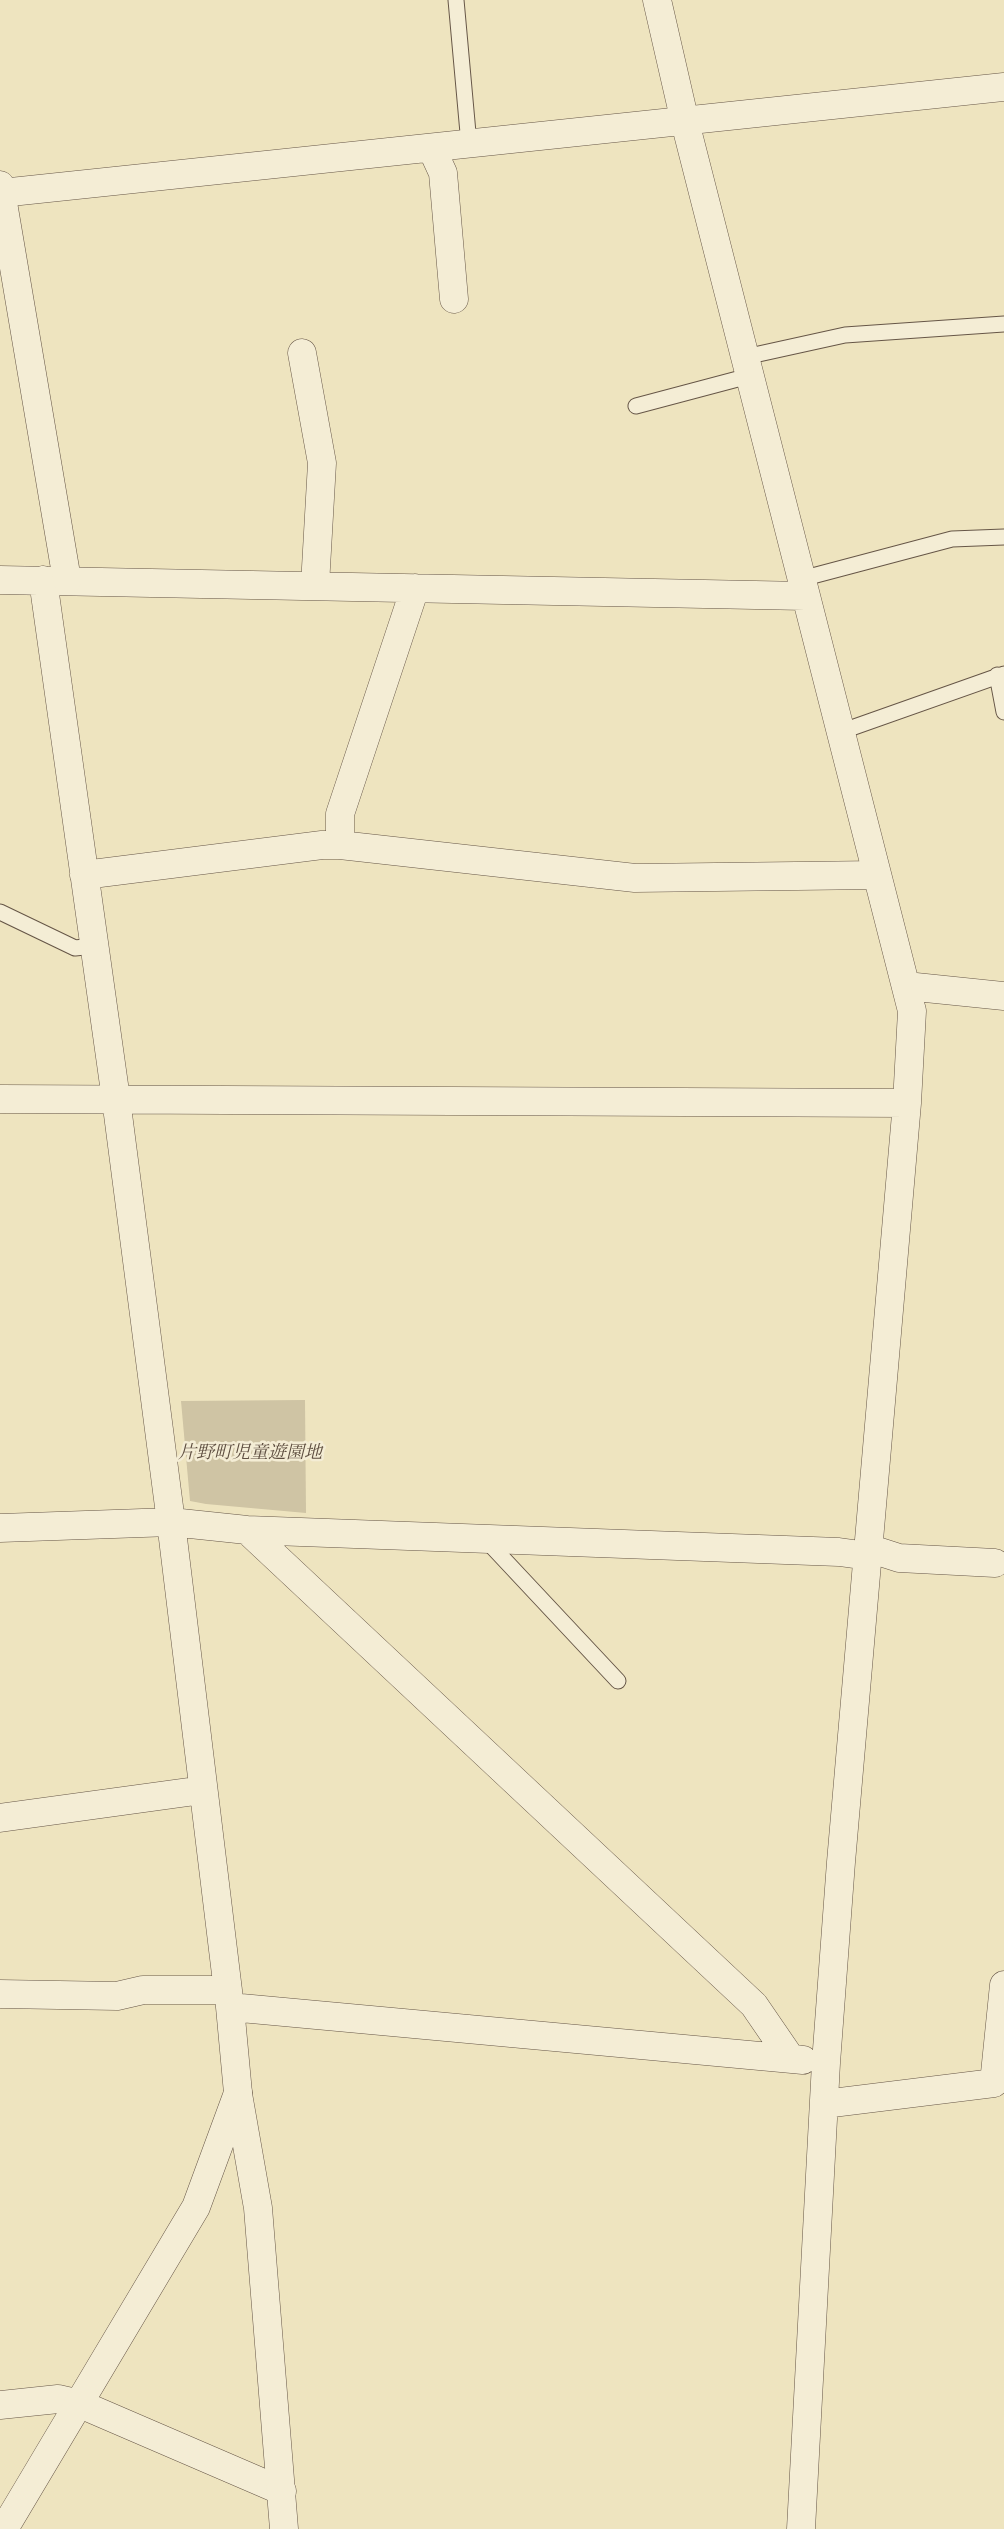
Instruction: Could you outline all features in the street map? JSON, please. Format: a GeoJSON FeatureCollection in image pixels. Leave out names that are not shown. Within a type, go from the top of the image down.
{"type":"FeatureCollection","features":[{"type":"Feature","properties":{"kind":"street"},"geometry":{"type":"LineString","coordinates":[[657,0],[685,122],[912,1011],[907,1103],[841,1862],[826,2063],[801,2529]]}},
{"type":"Feature","properties":{"kind":"street"},"geometry":{"type":"LineString","coordinates":[[284,2529],[258,2208],[238,2093],[229,1999],[171,1522],[116,1098],[84,875],[55,580],[1,189],[432,149],[1004,87]]}},
{"type":"Feature","properties":{"kind":"street"},"geometry":{"type":"LineString","coordinates":[[432,149],[443,173],[454,299]]}},
{"type":"Feature","properties":{"kind":"street"},"geometry":{"type":"LineString","coordinates":[[302,353],[322,463],[316,586]]}},
{"type":"Feature","properties":{"kind":"street"},"geometry":{"type":"LineString","coordinates":[[0,580],[416,588],[803,588]]}},
{"type":"Feature","properties":{"kind":"street"},"geometry":{"type":"LineString","coordinates":[[340,845],[340,814],[416,588]]}},
{"type":"Feature","properties":{"kind":"street"},"geometry":{"type":"LineString","coordinates":[[84,875],[322,845],[340,845],[635,878],[877,875]]}},
{"type":"Feature","properties":{"kind":"street"},"geometry":{"type":"LineString","coordinates":[[906,986],[1004,996]]}},
{"type":"Feature","properties":{"kind":"street"},"geometry":{"type":"LineString","coordinates":[[0,1098],[907,1103]]}},
{"type":"Feature","properties":{"kind":"street"},"geometry":{"type":"LineString","coordinates":[[0,1528],[171,1522],[247,1530],[485,1540],[868,1552],[899,1558],[996,1563]]}},
{"type":"Feature","properties":{"kind":"street"},"geometry":{"type":"LineString","coordinates":[[247,1530],[754,2005],[791,2059]]}},
{"type":"Feature","properties":{"kind":"street"},"geometry":{"type":"LineString","coordinates":[[0,1818],[203,1790]]}},
{"type":"Feature","properties":{"kind":"street"},"geometry":{"type":"LineString","coordinates":[[824,2104],[994,2083],[1004,1985]]}},
{"type":"Feature","properties":{"kind":"street"},"geometry":{"type":"LineString","coordinates":[[0,1994],[117,1996],[143,1990],[826,2063]]}},
{"type":"Feature","properties":{"kind":"street"},"geometry":{"type":"LineString","coordinates":[[4,2529],[196,2207],[238,2093]]}},
{"type":"Feature","properties":{"kind":"street"},"geometry":{"type":"LineString","coordinates":[[0,2406],[58,2399],[80,2404],[282,2491]]}},
{"type":"Feature","properties":{"kind":"lane"},"geometry":{"type":"LineString","coordinates":[[456,0],[469,144]]}},
{"type":"Feature","properties":{"kind":"lane"},"geometry":{"type":"LineString","coordinates":[[636,406],[747,366],[845,335],[1004,324]]}},
{"type":"Feature","properties":{"kind":"lane"},"geometry":{"type":"LineString","coordinates":[[803,588],[952,539],[1004,537]]}},
{"type":"Feature","properties":{"kind":"lane"},"geometry":{"type":"LineString","coordinates":[[840,732],[1000,675],[1004,712]]}},
{"type":"Feature","properties":{"kind":"lane"},"geometry":{"type":"LineString","coordinates":[[0,912],[75,948],[94,946]]}},
{"type":"Feature","properties":{"kind":"lane"},"geometry":{"type":"LineString","coordinates":[[485,1540],[618,1681]]}},
{"type":"Feature","properties":{"kind":"green space","name":"片野町児童遊園地"},"geometry":{"type":"Polygon","coordinates":[[[305,1400],[306,1513],[190,1501],[181,1401],[305,1400]]]}}]}
